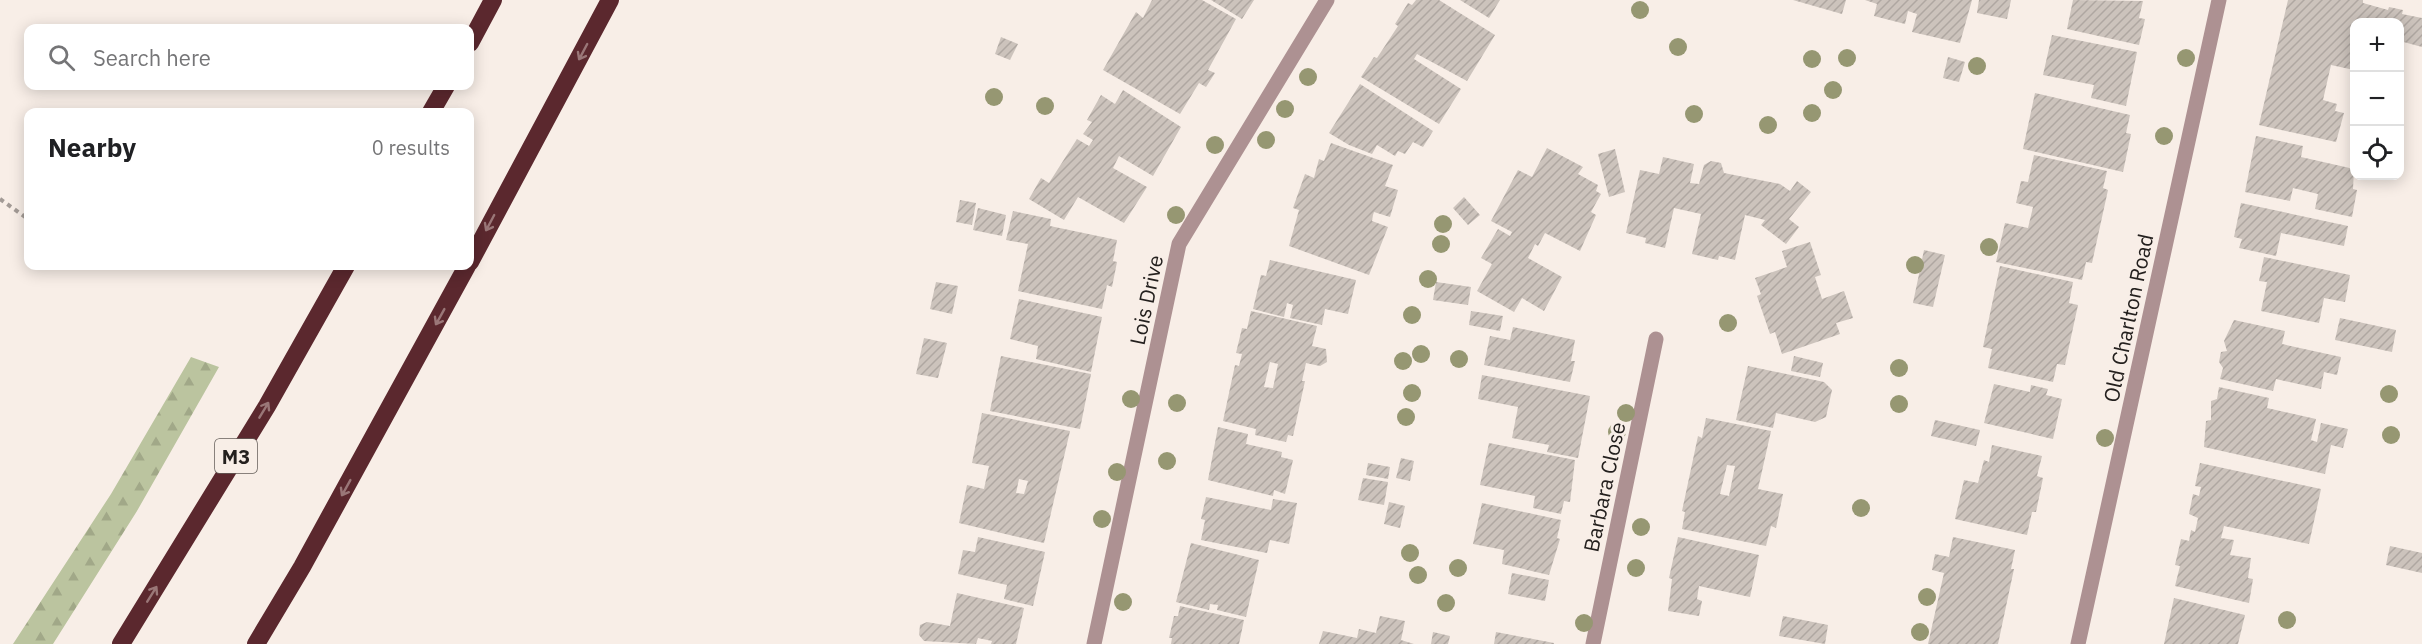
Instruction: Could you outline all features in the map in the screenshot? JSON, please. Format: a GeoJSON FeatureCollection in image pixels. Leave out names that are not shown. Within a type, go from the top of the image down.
{"type":"FeatureCollection","features":[{"type":"Feature","properties":{"kind":"highway"},"geometry":{"type":"LineString","coordinates":[[474,36],[493,0]]}},
{"type":"Feature","properties":{"kind":"highway"},"geometry":{"type":"LineString","coordinates":[[474,255],[610,0]]}},
{"type":"Feature","properties":{"kind":"highway"},"geometry":{"type":"LineString","coordinates":[[433,108],[444,90]]}},
{"type":"Feature","properties":{"kind":"highway","name":"M3"},"geometry":{"type":"LineString","coordinates":[[121,644],[267,406],[344,270]]}},
{"type":"Feature","properties":{"kind":"highway"},"geometry":{"type":"LineString","coordinates":[[256,644],[308,557],[466,270]]}},
{"type":"Feature","properties":{"kind":"street","name":"Lois Drive"},"geometry":{"type":"LineString","coordinates":[[1094,644],[1179,244],[1327,0]]}},
{"type":"Feature","properties":{"kind":"street","name":"Old Charlton Road"},"geometry":{"type":"LineString","coordinates":[[2078,644],[2219,0]]}},
{"type":"Feature","properties":{"kind":"street","name":"Barbara Close"},"geometry":{"type":"LineString","coordinates":[[1593,644],[1656,339]]}},
{"type":"Feature","properties":{"kind":"path"},"geometry":{"type":"LineString","coordinates":[[0,199],[24,216]]}},
{"type":"Feature","properties":{"kind":"green space"},"geometry":{"type":"Polygon","coordinates":[[[191,357],[219,367],[137,511],[53,644],[13,644],[111,494],[191,357]]]}},
{"type":"Feature","properties":{"kind":"building"},"geometry":{"type":"Polygon","coordinates":[[[1152,0],[1202,0],[1236,19],[1208,70],[1215,73],[1206,87],[1199,83],[1180,114],[1103,70],[1136,12],[1143,18],[1152,0]]]}},
{"type":"Feature","properties":{"kind":"building"},"geometry":{"type":"Polygon","coordinates":[[[1211,0],[1254,0],[1242,19],[1211,0]]]}},
{"type":"Feature","properties":{"kind":"building"},"geometry":{"type":"Polygon","coordinates":[[[1416,0],[1439,0],[1495,35],[1467,81],[1417,54],[1414,59],[1461,89],[1439,124],[1361,77],[1398,26],[1395,24],[1408,3],[1412,5],[1416,0]]]}},
{"type":"Feature","properties":{"kind":"building"},"geometry":{"type":"Polygon","coordinates":[[[1460,0],[1500,0],[1489,18],[1460,0]]]}},
{"type":"Feature","properties":{"kind":"building"},"geometry":{"type":"Polygon","coordinates":[[[1793,0],[1846,0],[1842,14],[1793,0]]]}},
{"type":"Feature","properties":{"kind":"building"},"geometry":{"type":"Polygon","coordinates":[[[1865,0],[1972,0],[1960,43],[1912,32],[1917,14],[1908,11],[1905,24],[1874,16],[1877,4],[1865,0]]]}},
{"type":"Feature","properties":{"kind":"building"},"geometry":{"type":"Polygon","coordinates":[[[1979,0],[2011,0],[2007,19],[1977,13],[1979,0]]]}},
{"type":"Feature","properties":{"kind":"building"},"geometry":{"type":"Polygon","coordinates":[[[2073,0],[2143,1],[2139,18],[2145,19],[2139,45],[2067,29],[2073,0]]]}},
{"type":"Feature","properties":{"kind":"building"},"geometry":{"type":"Polygon","coordinates":[[[2288,0],[2363,0],[2363,3],[2388,10],[2389,7],[2403,10],[2402,14],[2422,18],[2422,47],[2404,42],[2404,18],[2350,18],[2350,69],[2331,65],[2323,100],[2337,104],[2335,111],[2344,113],[2336,142],[2259,125],[2288,0]]]}},
{"type":"Feature","properties":{"kind":"building"},"geometry":{"type":"Polygon","coordinates":[[[2052,35],[2137,52],[2126,106],[2091,98],[2094,85],[2043,75],[2052,35]]]}},
{"type":"Feature","properties":{"kind":"building"},"geometry":{"type":"Polygon","coordinates":[[[1001,37],[1018,44],[1010,60],[995,54],[1001,37]]]}},
{"type":"Feature","properties":{"kind":"building"},"geometry":{"type":"Polygon","coordinates":[[[1948,57],[1965,62],[1959,82],[1943,78],[1948,57]]]}},
{"type":"Feature","properties":{"kind":"building"},"geometry":{"type":"Polygon","coordinates":[[[1360,84],[1433,131],[1423,147],[1413,142],[1405,154],[1398,151],[1395,156],[1377,145],[1372,154],[1349,145],[1329,133],[1360,84]]]}},
{"type":"Feature","properties":{"kind":"building"},"geometry":{"type":"Polygon","coordinates":[[[1123,90],[1181,127],[1153,176],[1119,156],[1113,168],[1147,187],[1124,223],[1078,197],[1064,220],[1029,199],[1041,178],[1049,183],[1077,139],[1089,146],[1093,140],[1083,134],[1092,122],[1087,120],[1101,95],[1115,104],[1123,90]]]}},
{"type":"Feature","properties":{"kind":"building"},"geometry":{"type":"Polygon","coordinates":[[[2035,93],[2130,115],[2126,133],[2131,134],[2123,172],[2023,149],[2035,93]]]}},
{"type":"Feature","properties":{"kind":"building"},"geometry":{"type":"Polygon","coordinates":[[[2256,136],[2303,146],[2301,157],[2350,168],[2350,180],[2353,180],[2353,189],[2357,190],[2352,217],[2315,209],[2318,194],[2293,188],[2290,201],[2245,192],[2256,136]]]}},
{"type":"Feature","properties":{"kind":"building"},"geometry":{"type":"Polygon","coordinates":[[[1331,143],[1393,165],[1385,186],[1398,190],[1390,217],[1374,212],[1372,221],[1388,227],[1369,275],[1289,246],[1299,210],[1293,208],[1305,174],[1314,178],[1319,159],[1324,161],[1331,143]]]}},
{"type":"Feature","properties":{"kind":"building"},"geometry":{"type":"Polygon","coordinates":[[[1547,148],[1583,167],[1578,174],[1598,185],[1596,191],[1601,194],[1591,212],[1596,215],[1580,251],[1545,233],[1538,246],[1535,244],[1528,258],[1562,277],[1544,311],[1522,298],[1514,312],[1477,291],[1492,264],[1481,258],[1498,229],[1510,236],[1512,232],[1491,221],[1518,170],[1532,177],[1547,148]]]}},
{"type":"Feature","properties":{"kind":"building"},"geometry":{"type":"Polygon","coordinates":[[[1615,149],[1625,192],[1609,197],[1598,154],[1615,149]]]}},
{"type":"Feature","properties":{"kind":"building"},"geometry":{"type":"Polygon","coordinates":[[[2034,155],[2107,171],[2103,188],[2108,190],[2092,263],[2086,262],[2082,280],[1996,262],[2005,223],[2028,228],[2033,207],[2016,203],[2021,181],[2028,182],[2034,155]]]}},
{"type":"Feature","properties":{"kind":"building"},"geometry":{"type":"Polygon","coordinates":[[[1663,157],[1694,164],[1690,183],[1699,184],[1704,165],[1711,161],[1721,163],[1724,173],[1780,184],[1790,191],[1797,181],[1811,192],[1789,219],[1799,227],[1786,244],[1761,225],[1765,220],[1745,215],[1735,260],[1719,256],[1718,260],[1692,254],[1701,214],[1674,208],[1665,248],[1645,243],[1646,238],[1626,233],[1640,170],[1659,174],[1663,157]]]}},
{"type":"Feature","properties":{"kind":"building"},"geometry":{"type":"Polygon","coordinates":[[[1464,197],[1480,215],[1468,225],[1453,208],[1464,197]]]}},
{"type":"Feature","properties":{"kind":"building"},"geometry":{"type":"Polygon","coordinates":[[[960,200],[976,203],[972,225],[956,222],[960,200]]]}},
{"type":"Feature","properties":{"kind":"building"},"geometry":{"type":"Polygon","coordinates":[[[2241,203],[2348,226],[2344,246],[2281,233],[2276,256],[2239,248],[2242,239],[2234,237],[2241,203]]]}},
{"type":"Feature","properties":{"kind":"building"},"geometry":{"type":"Polygon","coordinates":[[[978,208],[1006,215],[1002,236],[973,230],[978,208]]]}},
{"type":"Feature","properties":{"kind":"building"},"geometry":{"type":"Polygon","coordinates":[[[1013,211],[1051,219],[1050,226],[1117,240],[1113,261],[1117,262],[1112,287],[1107,285],[1102,309],[1018,291],[1028,244],[1006,240],[1013,211]]]}},
{"type":"Feature","properties":{"kind":"building"},"geometry":{"type":"Polygon","coordinates":[[[1810,242],[1821,275],[1815,277],[1822,299],[1844,291],[1853,318],[1836,323],[1840,334],[1782,354],[1775,332],[1770,334],[1757,296],[1761,294],[1755,278],[1787,267],[1782,251],[1810,242]]]}},
{"type":"Feature","properties":{"kind":"building"},"geometry":{"type":"Polygon","coordinates":[[[1924,250],[1945,255],[1933,307],[1913,303],[1924,250]]]}},
{"type":"Feature","properties":{"kind":"building"},"geometry":{"type":"Polygon","coordinates":[[[2264,257],[2350,275],[2345,302],[2324,298],[2319,323],[2261,311],[2267,282],[2259,281],[2264,257]]]}},
{"type":"Feature","properties":{"kind":"building"},"geometry":{"type":"Polygon","coordinates":[[[1270,260],[1356,280],[1348,314],[1325,309],[1322,325],[1290,318],[1293,305],[1287,303],[1284,317],[1253,309],[1261,275],[1266,276],[1270,260]]]}},
{"type":"Feature","properties":{"kind":"building"},"geometry":{"type":"Polygon","coordinates":[[[2000,266],[2073,282],[2069,303],[2078,305],[2065,365],[2057,364],[2053,382],[1988,368],[1992,349],[1983,347],[2000,266]]]}},
{"type":"Feature","properties":{"kind":"building"},"geometry":{"type":"Polygon","coordinates":[[[936,282],[958,286],[952,314],[930,309],[936,282]]]}},
{"type":"Feature","properties":{"kind":"building"},"geometry":{"type":"Polygon","coordinates":[[[1436,282],[1471,287],[1468,305],[1433,300],[1436,282]]]}},
{"type":"Feature","properties":{"kind":"building"},"geometry":{"type":"Polygon","coordinates":[[[1019,299],[1102,317],[1091,372],[1036,359],[1038,346],[1010,339],[1019,299]]]}},
{"type":"Feature","properties":{"kind":"building"},"geometry":{"type":"Polygon","coordinates":[[[1251,311],[1317,326],[1312,346],[1326,349],[1327,362],[1320,366],[1306,363],[1302,381],[1305,381],[1293,436],[1288,435],[1286,442],[1255,435],[1256,429],[1223,421],[1235,365],[1239,366],[1242,354],[1236,353],[1242,328],[1247,329],[1251,311]],[[1270,362],[1264,387],[1273,388],[1278,364],[1270,362]]]}},
{"type":"Feature","properties":{"kind":"building"},"geometry":{"type":"Polygon","coordinates":[[[1471,311],[1503,316],[1500,331],[1469,325],[1471,311]]]}},
{"type":"Feature","properties":{"kind":"building"},"geometry":{"type":"Polygon","coordinates":[[[2340,318],[2396,330],[2392,352],[2335,340],[2340,318]]]}},
{"type":"Feature","properties":{"kind":"building"},"geometry":{"type":"Polygon","coordinates":[[[2234,320],[2285,331],[2282,344],[2341,357],[2337,375],[2324,372],[2321,389],[2276,379],[2273,391],[2220,379],[2223,368],[2219,362],[2221,352],[2227,351],[2224,341],[2234,320]]]}},
{"type":"Feature","properties":{"kind":"building"},"geometry":{"type":"Polygon","coordinates":[[[1513,327],[1575,340],[1571,361],[1575,361],[1570,382],[1484,365],[1490,336],[1510,340],[1513,327]]]}},
{"type":"Feature","properties":{"kind":"building"},"geometry":{"type":"Polygon","coordinates":[[[924,338],[947,343],[938,378],[916,374],[924,338]]]}},
{"type":"Feature","properties":{"kind":"building"},"geometry":{"type":"Polygon","coordinates":[[[1001,356],[1091,374],[1080,429],[990,411],[1001,356]]]}},
{"type":"Feature","properties":{"kind":"building"},"geometry":{"type":"Polygon","coordinates":[[[1794,356],[1823,363],[1820,377],[1791,371],[1794,356]]]}},
{"type":"Feature","properties":{"kind":"building"},"geometry":{"type":"Polygon","coordinates":[[[1748,366],[1824,382],[1832,390],[1826,417],[1815,422],[1776,413],[1773,428],[1736,420],[1748,366]]]}},
{"type":"Feature","properties":{"kind":"building"},"geometry":{"type":"Polygon","coordinates":[[[1482,375],[1590,396],[1578,458],[1547,452],[1549,445],[1512,438],[1518,407],[1478,399],[1482,375]]]}},
{"type":"Feature","properties":{"kind":"building"},"geometry":{"type":"Polygon","coordinates":[[[1994,384],[2030,392],[2031,385],[2048,389],[2046,395],[2062,399],[2053,439],[1984,423],[1994,384]]]}},
{"type":"Feature","properties":{"kind":"building"},"geometry":{"type":"Polygon","coordinates":[[[2219,387],[2269,398],[2267,408],[2316,419],[2311,440],[2317,442],[2321,423],[2348,429],[2343,448],[2331,445],[2325,474],[2204,447],[2206,421],[2211,420],[2211,401],[2217,399],[2219,387]]]}},
{"type":"Feature","properties":{"kind":"building"},"geometry":{"type":"Polygon","coordinates":[[[982,413],[1070,431],[1044,543],[959,523],[967,485],[984,489],[989,466],[972,463],[982,413]],[[1019,479],[1016,493],[1024,494],[1028,481],[1019,479]]]}},
{"type":"Feature","properties":{"kind":"building"},"geometry":{"type":"Polygon","coordinates":[[[1706,418],[1771,431],[1758,489],[1783,494],[1776,528],[1771,526],[1766,546],[1682,529],[1685,512],[1682,511],[1698,436],[1702,438],[1706,418]],[[1727,465],[1720,494],[1729,496],[1735,466],[1727,465]]]}},
{"type":"Feature","properties":{"kind":"building"},"geometry":{"type":"Polygon","coordinates":[[[1935,420],[1980,430],[1976,446],[1931,436],[1935,420]]]}},
{"type":"Feature","properties":{"kind":"building"},"geometry":{"type":"Polygon","coordinates":[[[1218,427],[1248,434],[1246,444],[1282,452],[1281,457],[1293,460],[1285,494],[1274,490],[1273,496],[1208,480],[1218,427]]]}},
{"type":"Feature","properties":{"kind":"building"},"geometry":{"type":"Polygon","coordinates":[[[1489,443],[1575,460],[1570,502],[1564,501],[1561,514],[1533,508],[1535,496],[1480,485],[1489,443]]]}},
{"type":"Feature","properties":{"kind":"building"},"geometry":{"type":"Polygon","coordinates":[[[1992,445],[2042,456],[2037,476],[2043,478],[2036,512],[2032,512],[2027,535],[1955,519],[1964,480],[1978,483],[1984,460],[1989,462],[1992,445]]]}},
{"type":"Feature","properties":{"kind":"building"},"geometry":{"type":"Polygon","coordinates":[[[1401,458],[1414,461],[1410,481],[1396,478],[1401,458]]]}},
{"type":"Feature","properties":{"kind":"building"},"geometry":{"type":"Polygon","coordinates":[[[1368,463],[1390,467],[1388,479],[1366,475],[1368,463]]]}},
{"type":"Feature","properties":{"kind":"building"},"geometry":{"type":"Polygon","coordinates":[[[2200,463],[2321,489],[2309,544],[2224,526],[2221,538],[2234,540],[2230,555],[2251,558],[2248,578],[2253,579],[2249,603],[2175,586],[2180,566],[2175,565],[2181,539],[2189,541],[2191,530],[2195,532],[2198,518],[2189,514],[2193,494],[2199,496],[2201,487],[2195,486],[2200,463]]]}},
{"type":"Feature","properties":{"kind":"building"},"geometry":{"type":"Polygon","coordinates":[[[1363,478],[1388,482],[1384,505],[1358,500],[1363,478]]]}},
{"type":"Feature","properties":{"kind":"building"},"geometry":{"type":"Polygon","coordinates":[[[1206,497],[1271,510],[1273,499],[1297,503],[1289,544],[1270,540],[1267,553],[1201,540],[1205,520],[1201,519],[1206,497]]]}},
{"type":"Feature","properties":{"kind":"building"},"geometry":{"type":"Polygon","coordinates":[[[1389,502],[1405,506],[1400,528],[1384,524],[1389,502]]]}},
{"type":"Feature","properties":{"kind":"building"},"geometry":{"type":"Polygon","coordinates":[[[1482,503],[1561,520],[1557,538],[1560,539],[1549,575],[1502,564],[1504,550],[1473,544],[1482,503]]]}},
{"type":"Feature","properties":{"kind":"building"},"geometry":{"type":"Polygon","coordinates":[[[978,537],[1045,552],[1033,606],[1004,599],[1007,585],[958,574],[963,550],[975,552],[978,537]]]}},
{"type":"Feature","properties":{"kind":"building"},"geometry":{"type":"Polygon","coordinates":[[[1678,537],[1759,555],[1750,597],[1699,586],[1697,599],[1702,601],[1699,616],[1668,611],[1672,579],[1669,578],[1678,537]]]}},
{"type":"Feature","properties":{"kind":"building"},"geometry":{"type":"Polygon","coordinates":[[[1953,537],[2015,550],[2011,569],[2014,569],[1998,644],[1928,644],[1944,573],[1932,570],[1935,554],[1949,557],[1953,537]]]}},
{"type":"Feature","properties":{"kind":"building"},"geometry":{"type":"Polygon","coordinates":[[[1191,543],[1259,560],[1246,617],[1217,610],[1218,605],[1210,604],[1209,610],[1176,602],[1191,543]]]}},
{"type":"Feature","properties":{"kind":"building"},"geometry":{"type":"Polygon","coordinates":[[[2390,546],[2422,553],[2422,573],[2386,565],[2390,546]]]}},
{"type":"Feature","properties":{"kind":"building"},"geometry":{"type":"Polygon","coordinates":[[[1512,573],[1549,580],[1545,601],[1508,594],[1512,573]]]}},
{"type":"Feature","properties":{"kind":"building"},"geometry":{"type":"Polygon","coordinates":[[[957,593],[1024,608],[1016,644],[991,644],[992,641],[978,638],[976,644],[924,641],[919,635],[920,625],[927,622],[950,626],[957,593]]]}},
{"type":"Feature","properties":{"kind":"building"},"geometry":{"type":"Polygon","coordinates":[[[2174,598],[2245,615],[2238,644],[2164,644],[2174,598]]]}},
{"type":"Feature","properties":{"kind":"building"},"geometry":{"type":"Polygon","coordinates":[[[1180,606],[1244,620],[1239,644],[1171,644],[1172,638],[1169,638],[1174,616],[1178,616],[1180,606]]]}},
{"type":"Feature","properties":{"kind":"building"},"geometry":{"type":"Polygon","coordinates":[[[1380,616],[1405,621],[1401,640],[1414,644],[1319,644],[1323,631],[1357,638],[1359,629],[1376,633],[1380,616]]]}},
{"type":"Feature","properties":{"kind":"building"},"geometry":{"type":"Polygon","coordinates":[[[1783,616],[1828,625],[1825,644],[1779,636],[1783,616]]]}},
{"type":"Feature","properties":{"kind":"building"},"geometry":{"type":"Polygon","coordinates":[[[1433,632],[1450,636],[1448,644],[1431,644],[1433,632]]]}},
{"type":"Feature","properties":{"kind":"building"},"geometry":{"type":"Polygon","coordinates":[[[1496,632],[1554,643],[1554,644],[1494,644],[1496,632]]]}}]}
